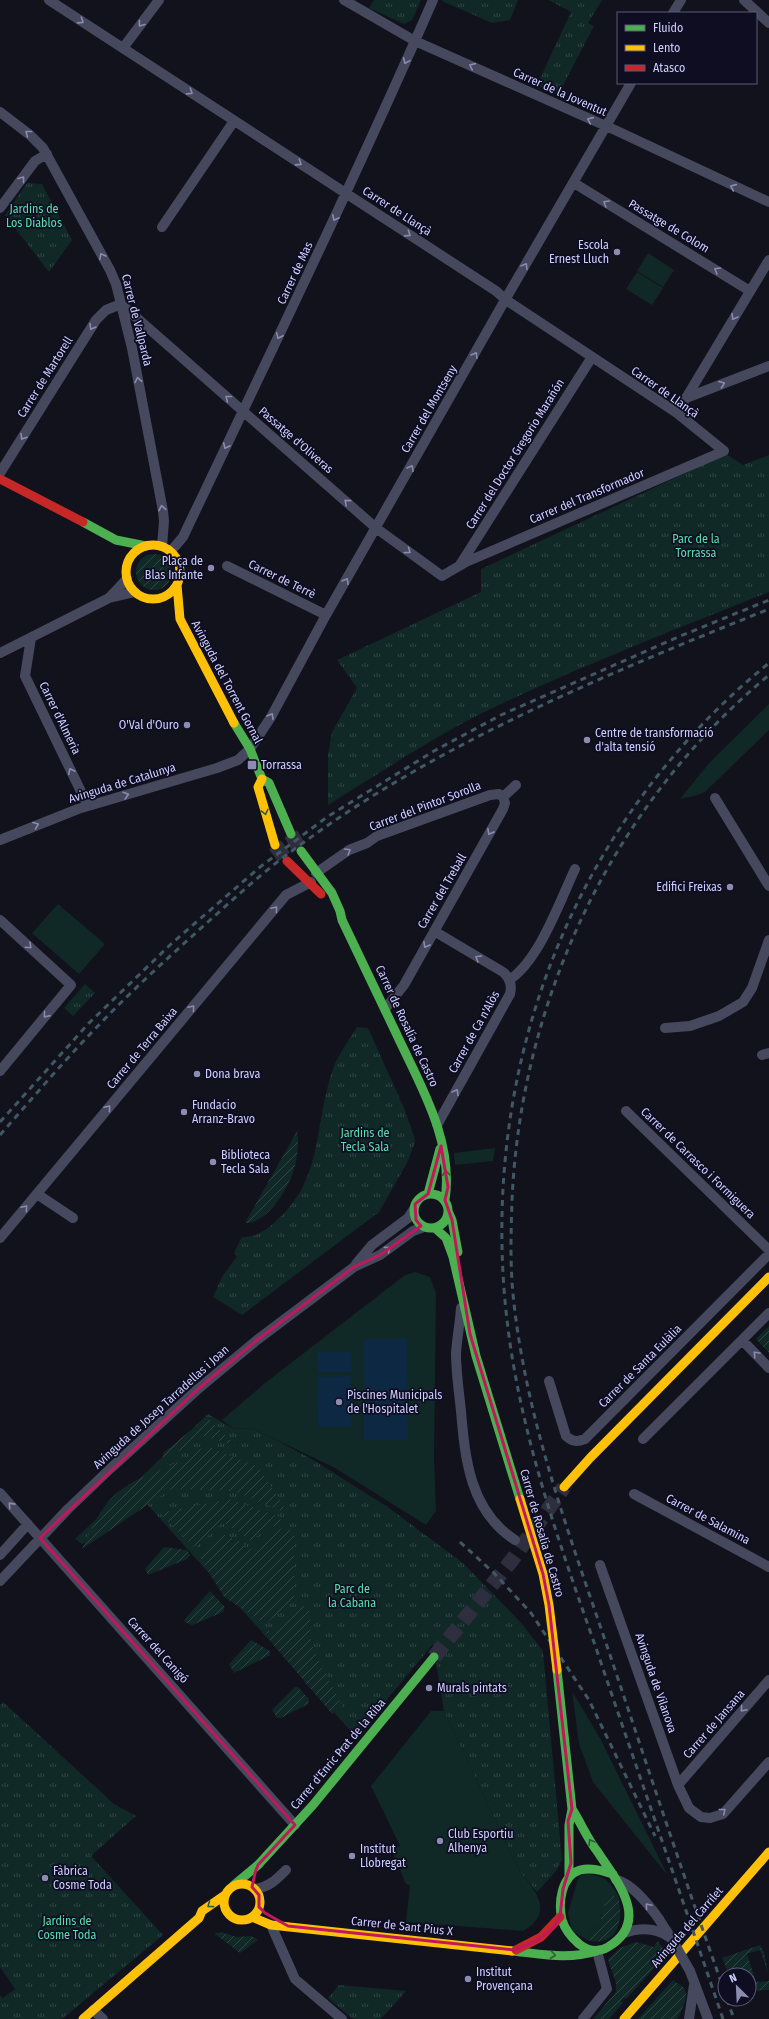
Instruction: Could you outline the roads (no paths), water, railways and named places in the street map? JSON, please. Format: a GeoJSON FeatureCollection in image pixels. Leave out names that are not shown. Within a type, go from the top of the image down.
{"type":"FeatureCollection","features":[{"type":"Feature","properties":{"kind":"street","name":"Carrer de Llançà"},"geometry":{"type":"LineString","coordinates":[[49,0],[496,291],[506,300],[677,413],[724,451]]}},
{"type":"Feature","properties":{"kind":"street"},"geometry":{"type":"LineString","coordinates":[[123,48],[159,0]]}},
{"type":"Feature","properties":{"kind":"street","name":"Carrer de la Joventut"},"geometry":{"type":"LineString","coordinates":[[344,0],[415,41],[606,126],[769,202]]}},
{"type":"Feature","properties":{"kind":"street","name":"Carrer de Mas"},"geometry":{"type":"LineString","coordinates":[[166,549],[183,537],[347,194],[433,0]]}},
{"type":"Feature","properties":{"kind":"street"},"geometry":{"type":"LineString","coordinates":[[674,12],[680,0]]}},
{"type":"Feature","properties":{"kind":"street"},"geometry":{"type":"LineString","coordinates":[[744,0],[769,23]]}},
{"type":"Feature","properties":{"kind":"street","name":"Carrer del Montseny"},"geometry":{"type":"LineString","coordinates":[[250,749],[271,717],[326,615],[509,293],[630,84]]}},
{"type":"Feature","properties":{"kind":"street","name":"Carrer de Vallparda"},"geometry":{"type":"LineString","coordinates":[[0,112],[39,142],[110,270],[121,304],[132,348],[163,510],[166,549]]}},
{"type":"Feature","properties":{"kind":"street"},"geometry":{"type":"LineString","coordinates":[[162,227],[234,121]]}},
{"type":"Feature","properties":{"kind":"street"},"geometry":{"type":"LineString","coordinates":[[0,208],[35,161],[47,154]]}},
{"type":"Feature","properties":{"kind":"street","name":"Passatge de Colom"},"geometry":{"type":"LineString","coordinates":[[574,183],[750,291]]}},
{"type":"Feature","properties":{"kind":"street"},"geometry":{"type":"LineString","coordinates":[[677,413],[769,260]]}},
{"type":"Feature","properties":{"kind":"street","name":"Passatge d'Oliveras"},"geometry":{"type":"LineString","coordinates":[[121,304],[376,528],[442,576],[460,565]]}},
{"type":"Feature","properties":{"kind":"street","name":"Carrer de Martorell"},"geometry":{"type":"LineString","coordinates":[[0,473],[96,320],[106,310],[121,304]]}},
{"type":"Feature","properties":{"kind":"street","name":"Carrer del Doctor Gregorio Marañón"},"geometry":{"type":"LineString","coordinates":[[460,565],[592,357]]}},
{"type":"Feature","properties":{"kind":"street"},"geometry":{"type":"LineString","coordinates":[[686,398],[769,366]]}},
{"type":"Feature","properties":{"kind":"street","name":"Carrer del Transformador"},"geometry":{"type":"LineString","coordinates":[[460,565],[714,458],[724,451]]}},
{"type":"Feature","properties":{"kind":"street"},"geometry":{"type":"LineString","coordinates":[[0,479],[116,540],[146,546],[154,545],[166,549],[179,563],[180,578],[177,586],[167,595],[155,599],[141,596],[135,592],[126,575],[122,552],[116,540]]}},
{"type":"Feature","properties":{"kind":"street"},"geometry":{"type":"LineString","coordinates":[[109,598],[126,575],[132,555],[146,546]]}},
{"type":"Feature","properties":{"kind":"street","name":"Carrer de Terrè"},"geometry":{"type":"LineString","coordinates":[[227,566],[326,615]]}},
{"type":"Feature","properties":{"kind":"street","name":"Avinguda del Torrent Gornal"},"geometry":{"type":"LineString","coordinates":[[177,586],[180,618],[236,727],[250,749],[262,779],[269,783],[291,834]]}},
{"type":"Feature","properties":{"kind":"street"},"geometry":{"type":"LineString","coordinates":[[0,653],[109,598],[135,592]]}},
{"type":"Feature","properties":{"kind":"street","name":"Avinguda del Torrent Gornal"},"geometry":{"type":"LineString","coordinates":[[155,599],[180,618]]}},
{"type":"Feature","properties":{"kind":"street","name":"Carrer d'Almeria"},"geometry":{"type":"LineString","coordinates":[[31,638],[25,676],[88,806]]}},
{"type":"Feature","properties":{"kind":"street","name":"Avinguda de Catalunya"},"geometry":{"type":"LineString","coordinates":[[0,840],[88,806],[217,768],[238,760],[250,749]]}},
{"type":"Feature","properties":{"kind":"street","name":"Avinguda del Torrent Gornal"},"geometry":{"type":"LineString","coordinates":[[262,779],[258,787],[275,845]]}},
{"type":"Feature","properties":{"kind":"street"},"geometry":{"type":"LineString","coordinates":[[503,797],[516,785]]}},
{"type":"Feature","properties":{"kind":"street","name":"Carrer del Pintor Sorolla"},"geometry":{"type":"LineString","coordinates":[[314,878],[349,850],[367,843],[377,836],[490,795],[499,794],[503,797]]}},
{"type":"Feature","properties":{"kind":"street","name":"Carrer del Treball"},"geometry":{"type":"LineString","coordinates":[[385,1009],[404,985],[503,809],[505,803],[503,797]]}},
{"type":"Feature","properties":{"kind":"street"},"geometry":{"type":"LineString","coordinates":[[715,798],[769,886]]}},
{"type":"Feature","properties":{"kind":"street","name":"Carrer de Rosalía de Castro"},"geometry":{"type":"LineString","coordinates":[[301,851],[314,878]]}},
{"type":"Feature","properties":{"kind":"street","name":"Carrer de Rosalía de Castro"},"geometry":{"type":"LineString","coordinates":[[287,861],[314,878],[336,899],[342,910],[342,920],[418,1078],[437,1125],[446,1165],[448,1187],[444,1200]]}},
{"type":"Feature","properties":{"kind":"street","name":"Carrer de Ca n'Alòs"},"geometry":{"type":"LineString","coordinates":[[437,1125],[510,994],[509,980],[519,974],[545,935],[575,869]]}},
{"type":"Feature","properties":{"kind":"street","name":"Carrer de Terra Baixa"},"geometry":{"type":"LineString","coordinates":[[0,1238],[286,895],[314,878]]}},
{"type":"Feature","properties":{"kind":"street"},"geometry":{"type":"LineString","coordinates":[[0,920],[71,985],[0,1071]]}},
{"type":"Feature","properties":{"kind":"street"},"geometry":{"type":"LineString","coordinates":[[434,931],[503,972],[509,980]]}},
{"type":"Feature","properties":{"kind":"street"},"geometry":{"type":"LineString","coordinates":[[665,1028],[690,1026],[719,1016],[743,1002],[752,988],[769,940]]}},
{"type":"Feature","properties":{"kind":"street","name":"Carrer de Carrasco i Formiguera"},"geometry":{"type":"LineString","coordinates":[[626,1111],[769,1250]]}},
{"type":"Feature","properties":{"kind":"street","name":"Carrer de Rosalía de Castro"},"geometry":{"type":"LineString","coordinates":[[428,1194],[441,1146]]}},
{"type":"Feature","properties":{"kind":"street"},"geometry":{"type":"LineString","coordinates":[[36,1194],[73,1218]]}},
{"type":"Feature","properties":{"kind":"street"},"geometry":{"type":"LineString","coordinates":[[428,1194],[434,1194],[444,1200],[448,1211],[444,1222],[435,1228],[424,1227],[416,1220],[414,1209],[418,1199],[428,1194]]}},
{"type":"Feature","properties":{"kind":"street","name":"Avinguda de Josep Tarradellas i Joan"},"geometry":{"type":"LineString","coordinates":[[354,1267],[372,1245],[408,1218],[414,1209]]}},
{"type":"Feature","properties":{"kind":"street","name":"Carrer de Rosalía de Castro"},"geometry":{"type":"LineString","coordinates":[[448,1211],[452,1220],[458,1250],[458,1270]]}},
{"type":"Feature","properties":{"kind":"street","name":"Avinguda de Josep Tarradellas i Joan"},"geometry":{"type":"LineString","coordinates":[[0,1581],[40,1538],[112,1468],[198,1389],[257,1340],[354,1267],[380,1255],[413,1231],[424,1227]]}},
{"type":"Feature","properties":{"kind":"street","name":"Carrer de Rosalía de Castro"},"geometry":{"type":"LineString","coordinates":[[435,1228],[448,1241],[458,1270],[477,1359],[543,1574],[549,1605],[572,1809],[614,1877],[632,1887],[664,1927],[692,1976],[708,2019]]}},
{"type":"Feature","properties":{"kind":"street","name":"Carrer de Santa Eulàlia"},"geometry":{"type":"LineString","coordinates":[[549,1380],[566,1436],[571,1441],[577,1442],[585,1439],[769,1254]]}},
{"type":"Feature","properties":{"kind":"street"},"geometry":{"type":"LineString","coordinates":[[564,1487],[590,1458],[769,1277]]}},
{"type":"Feature","properties":{"kind":"street","name":"Carrer de Rosalía de Castro"},"geometry":{"type":"LineString","coordinates":[[463,1294],[456,1353],[465,1460],[474,1490],[490,1517],[504,1533],[515,1540]]}},
{"type":"Feature","properties":{"kind":"street"},"geometry":{"type":"LineString","coordinates":[[643,1439],[769,1313]]}},
{"type":"Feature","properties":{"kind":"street"},"geometry":{"type":"LineString","coordinates":[[742,1340],[769,1368]]}},
{"type":"Feature","properties":{"kind":"street","name":"Carrer del Canigó"},"geometry":{"type":"LineString","coordinates":[[0,1493],[295,1826]]}},
{"type":"Feature","properties":{"kind":"street","name":"Carrer de Salamina"},"geometry":{"type":"LineString","coordinates":[[634,1494],[769,1566]]}},
{"type":"Feature","properties":{"kind":"street"},"geometry":{"type":"LineString","coordinates":[[0,1554],[28,1524]]}},
{"type":"Feature","properties":{"kind":"street","name":"Avinguda de Vilanova"},"geometry":{"type":"LineString","coordinates":[[600,1565],[678,1785],[689,1808],[701,1817],[710,1818],[723,1814],[769,1762]]}},
{"type":"Feature","properties":{"kind":"street","name":"Carrer d'Enric Prat de la Riba"},"geometry":{"type":"LineString","coordinates":[[234,1885],[258,1865],[295,1826],[434,1657]]}},
{"type":"Feature","properties":{"kind":"street","name":"Carrer de Jansana"},"geometry":{"type":"LineString","coordinates":[[678,1785],[769,1680]]}},
{"type":"Feature","properties":{"kind":"street","name":"Carrer de Rosalía de Castro"},"geometry":{"type":"LineString","coordinates":[[569,1876],[571,1845],[568,1821],[572,1809]]}},
{"type":"Feature","properties":{"kind":"street","name":"Avinguda del Carrilet"},"geometry":{"type":"LineString","coordinates":[[624,2019],[769,1852]]}},
{"type":"Feature","properties":{"kind":"street","name":"Carrer d'Enric Prat de la Riba"},"geometry":{"type":"LineString","coordinates":[[254,1888],[258,1865]]}},
{"type":"Feature","properties":{"kind":"street"},"geometry":{"type":"LineString","coordinates":[[590,1867],[601,1868],[614,1877],[625,1895],[629,1910],[628,1923],[624,1933],[613,1944],[597,1951],[586,1948],[572,1940],[563,1927],[560,1917],[563,1889],[569,1876],[576,1871],[590,1867]]}},
{"type":"Feature","properties":{"kind":"street"},"geometry":{"type":"LineString","coordinates":[[83,2019],[199,1918],[202,1911],[225,1895],[234,1885],[241,1884],[254,1888],[265,1888],[286,1870]]}},
{"type":"Feature","properties":{"kind":"street"},"geometry":{"type":"LineString","coordinates":[[225,1895],[225,1909],[230,1916],[237,1920],[252,1917],[259,1907],[258,1894],[254,1888]]}},
{"type":"Feature","properties":{"kind":"street","name":"Carrer de Sant Pius X"},"geometry":{"type":"LineString","coordinates":[[259,1907],[265,1913],[288,1926]]}},
{"type":"Feature","properties":{"kind":"street"},"geometry":{"type":"LineString","coordinates":[[199,1918],[216,1915],[230,1916]]}},
{"type":"Feature","properties":{"kind":"street","name":"Carrer de Sant Pius X"},"geometry":{"type":"LineString","coordinates":[[252,1917],[271,1925],[568,1957],[580,1956],[597,1951]]}},
{"type":"Feature","properties":{"kind":"street"},"geometry":{"type":"LineString","coordinates":[[514,1950],[544,1936],[553,1928],[560,1917]]}},
{"type":"Feature","properties":{"kind":"street"},"geometry":{"type":"LineString","coordinates":[[271,1925],[295,1979],[342,2019]]}},
{"type":"Feature","properties":{"kind":"street"},"geometry":{"type":"LineString","coordinates":[[624,1933],[638,1930],[652,1930],[663,1933],[672,1940]]}},
{"type":"Feature","properties":{"kind":"street"},"geometry":{"type":"LineString","coordinates":[[583,2019],[607,1989],[597,1951]]}},
{"type":"Feature","properties":{"kind":"street"},"geometry":{"type":"LineString","coordinates":[[689,2019],[692,1976]]}},
{"type":"Feature","properties":{"kind":"street"},"geometry":{"type":"LineString","coordinates":[[94,2010],[103,2019]]}},
{"type":"Feature","properties":{"kind":"water"},"geometry":{"type":"Polygon","coordinates":[[[363,1339],[407,1339],[408,1440],[364,1440],[363,1339]]]}},
{"type":"Feature","properties":{"kind":"water"},"geometry":{"type":"Polygon","coordinates":[[[317,1352],[351,1352],[351,1372],[318,1372],[317,1352]]]}},
{"type":"Feature","properties":{"kind":"water"},"geometry":{"type":"Polygon","coordinates":[[[351,1376],[351,1427],[318,1427],[317,1377],[351,1376]]]}},
{"type":"Feature","properties":{"kind":"tunnel"},"geometry":{"type":"LineString","coordinates":[[291,834],[301,851]]}},
{"type":"Feature","properties":{"kind":"tunnel"},"geometry":{"type":"LineString","coordinates":[[275,845],[287,861]]}},
{"type":"Feature","properties":{"kind":"tunnel"},"geometry":{"type":"LineString","coordinates":[[434,1657],[512,1560],[564,1487]]}},
{"type":"Feature","properties":{"kind":"railway"},"geometry":{"type":"LineString","coordinates":[[0,1122],[89,1023],[171,944],[260,867],[327,817],[434,751],[501,715],[678,637],[769,600]]}},
{"type":"Feature","properties":{"kind":"railway"},"geometry":{"type":"LineString","coordinates":[[0,1135],[83,1042],[151,974],[262,874],[296,848],[351,810],[407,775],[465,743],[525,714],[646,659],[769,609]]}},
{"type":"Feature","properties":{"kind":"railway"},"geometry":{"type":"LineString","coordinates":[[723,2019],[558,1538],[526,1426],[511,1350],[502,1253],[505,1156],[521,1062],[548,972],[586,885],[636,804],[697,730],[769,663]]}},
{"type":"Feature","properties":{"kind":"railway"},"geometry":{"type":"LineString","coordinates":[[717,1970],[563,1516],[538,1429],[527,1384],[513,1294],[511,1259],[512,1200],[519,1125],[534,1051],[556,980],[585,910],[622,845],[664,783],[714,726],[769,675]]}},
{"type":"Feature","properties":{"kind":"railway"},"geometry":{"type":"LineString","coordinates":[[460,1542],[494,1573],[531,1613],[589,1700],[655,1836]]}},
{"type":"Feature","properties":{"kind":"railway"},"geometry":{"type":"LineString","coordinates":[[730,2007],[734,2019]]}},
{"type":"Feature","properties":{"kind":"place","name":"Escola Ernest Lluch"},"geometry":{"type":"Point","coordinates":[617,252]}},
{"type":"Feature","properties":{"kind":"place","name":"Plaça de Blas Infante"},"geometry":{"type":"Point","coordinates":[211,568]}},
{"type":"Feature","properties":{"kind":"place","name":"O'Val d'Ouro"},"geometry":{"type":"Point","coordinates":[187,725]}},
{"type":"Feature","properties":{"kind":"place","name":"Centre de transformació d'alta tensió"},"geometry":{"type":"Point","coordinates":[587,740]}},
{"type":"Feature","properties":{"kind":"place","name":"Torrassa"},"geometry":{"type":"Point","coordinates":[252,765]}},
{"type":"Feature","properties":{"kind":"place","name":"Edifici Freixas"},"geometry":{"type":"Point","coordinates":[730,887]}},
{"type":"Feature","properties":{"kind":"place","name":"Dona brava"},"geometry":{"type":"Point","coordinates":[197,1074]}},
{"type":"Feature","properties":{"kind":"place","name":"Fundacio Arranz-Bravo"},"geometry":{"type":"Point","coordinates":[184,1112]}},
{"type":"Feature","properties":{"kind":"place","name":"Biblioteca Tecla Sala"},"geometry":{"type":"Point","coordinates":[213,1162]}},
{"type":"Feature","properties":{"kind":"place","name":"Piscines Municipals de l'Hospitalet"},"geometry":{"type":"Point","coordinates":[339,1402]}},
{"type":"Feature","properties":{"kind":"place","name":"Murals pintats"},"geometry":{"type":"Point","coordinates":[429,1688]}},
{"type":"Feature","properties":{"kind":"place","name":"Club Esportiu Alhenya"},"geometry":{"type":"Point","coordinates":[440,1841]}},
{"type":"Feature","properties":{"kind":"place","name":"Institut Llobregat"},"geometry":{"type":"Point","coordinates":[352,1856]}},
{"type":"Feature","properties":{"kind":"place","name":"Fàbrica Cosme Toda"},"geometry":{"type":"Point","coordinates":[45,1878]}},
{"type":"Feature","properties":{"kind":"place","name":"Institut Provençana"},"geometry":{"type":"Point","coordinates":[468,1979]}},
{"type":"Feature","properties":{"kind":"park label","name":"Jardins de Los Diablos"},"geometry":{"type":"Point","coordinates":[34,216]}},
{"type":"Feature","properties":{"kind":"park label","name":"Parc de la Torrassa"},"geometry":{"type":"Point","coordinates":[696,546]}},
{"type":"Feature","properties":{"kind":"park label","name":"Jardins de Tecla Sala"},"geometry":{"type":"Point","coordinates":[365,1140]}},
{"type":"Feature","properties":{"kind":"park label","name":"Parc de la Cabana"},"geometry":{"type":"Point","coordinates":[352,1596]}},
{"type":"Feature","properties":{"kind":"park label","name":"Jardins de Cosme Toda"},"geometry":{"type":"Point","coordinates":[67,1928]}}]}
